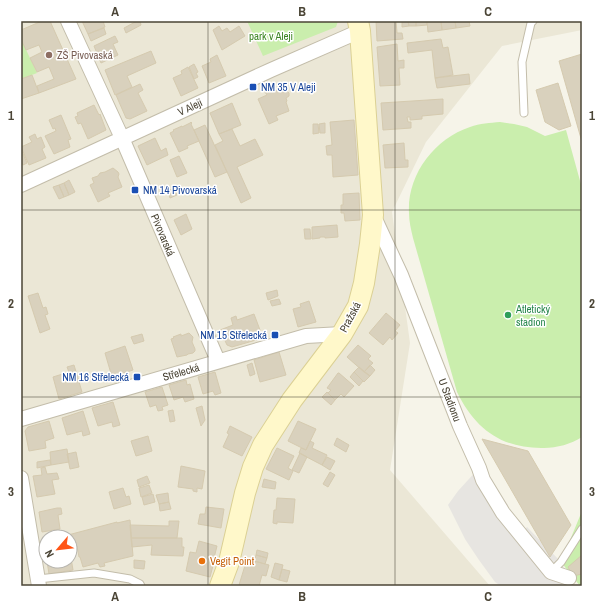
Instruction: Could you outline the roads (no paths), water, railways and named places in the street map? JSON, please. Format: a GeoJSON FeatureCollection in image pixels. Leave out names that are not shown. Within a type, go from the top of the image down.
{"type":"FeatureCollection","features":[{"type":"Feature","properties":{"kind":"main road","name":"Pražská"},"geometry":{"type":"LineString","coordinates":[[220,586],[229,562],[245,493],[253,467],[263,446],[292,400],[342,334],[358,306],[364,283],[373,215],[359,26]]}},
{"type":"Feature","properties":{"kind":"main road","name":"Pražská"},"geometry":{"type":"LineString","coordinates":[[229,562],[232,586]]}},
{"type":"Feature","properties":{"kind":"street","name":"Pivovarská"},"geometry":{"type":"LineString","coordinates":[[68,21],[122,138],[218,361]]}},
{"type":"Feature","properties":{"kind":"street","name":"V Aleji"},"geometry":{"type":"LineString","coordinates":[[21,185],[271,70],[359,26]]}},
{"type":"Feature","properties":{"kind":"street","name":"U Stadionu"},"geometry":{"type":"LineString","coordinates":[[373,215],[401,275],[460,426],[483,480],[503,512],[551,572]]}},
{"type":"Feature","properties":{"kind":"street","name":"Střelecká"},"geometry":{"type":"LineString","coordinates":[[21,419],[306,336],[342,334]]}},
{"type":"Feature","properties":{"kind":"street"},"geometry":{"type":"LineString","coordinates":[[21,478],[38,583]]}},
{"type":"Feature","properties":{"kind":"street"},"geometry":{"type":"LineString","coordinates":[[551,572],[569,578]]}},
{"type":"Feature","properties":{"kind":"lane"},"geometry":{"type":"LineString","coordinates":[[524,113],[522,62],[531,23],[533,21]]}},
{"type":"Feature","properties":{"kind":"lane"},"geometry":{"type":"LineString","coordinates":[[551,572],[561,562],[582,529]]}},
{"type":"Feature","properties":{"kind":"lane"},"geometry":{"type":"LineString","coordinates":[[38,583],[94,573],[130,579],[141,586]]}},
{"type":"Feature","properties":{"kind":"place","name":"ZŠ Pivovaská"},"geometry":{"type":"Point","coordinates":[49,55]}},
{"type":"Feature","properties":{"kind":"place","name":"NM 35 V Aleji"},"geometry":{"type":"Point","coordinates":[253,87]}},
{"type":"Feature","properties":{"kind":"place","name":"NM 14 Pivovarská"},"geometry":{"type":"Point","coordinates":[135,190]}},
{"type":"Feature","properties":{"kind":"place","name":"Atletický stadion"},"geometry":{"type":"Point","coordinates":[508,315]}},
{"type":"Feature","properties":{"kind":"place","name":"NM 15 Střelecká"},"geometry":{"type":"Point","coordinates":[275,335]}},
{"type":"Feature","properties":{"kind":"place","name":"NM 16 Střelecká"},"geometry":{"type":"Point","coordinates":[137,377]}},
{"type":"Feature","properties":{"kind":"place","name":"Vegit Point"},"geometry":{"type":"Point","coordinates":[202,561]}},
{"type":"Feature","properties":{"kind":"park label","name":"park v Aleji"},"geometry":{"type":"Point","coordinates":[271,36]}}]}
